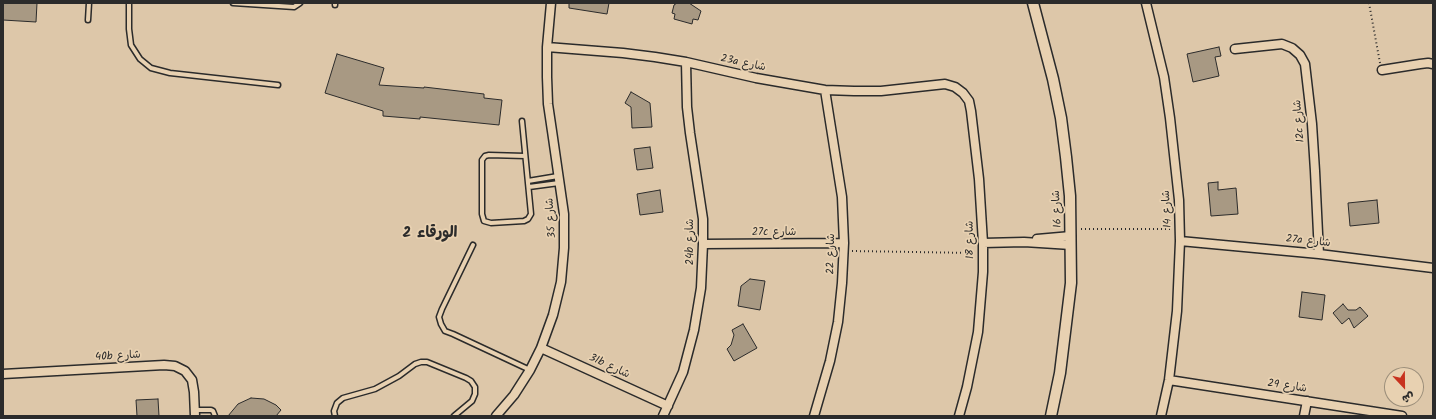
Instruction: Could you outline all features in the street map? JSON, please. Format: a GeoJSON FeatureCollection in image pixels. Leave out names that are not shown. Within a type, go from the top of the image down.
{"type":"FeatureCollection","features":[{"type":"Feature","properties":{"kind":"street","name":"شارع 35"},"geometry":{"type":"LineString","coordinates":[[496,416],[514,394],[530,370],[541,348],[553,315],[561,282],[564,248],[564,214],[548,104],[547,47],[551,3]]}},
{"type":"Feature","properties":{"kind":"street","name":"شارع 16"},"geometry":{"type":"LineString","coordinates":[[1033,3],[1054,78],[1061,118],[1066,157],[1071,236],[1071,283],[1066,329],[1060,373],[1051,416]]}},
{"type":"Feature","properties":{"kind":"street","name":"شارع 14"},"geometry":{"type":"LineString","coordinates":[[1146,3],[1156,44],[1170,118],[1175,159],[1180,241],[1177,311],[1162,416]]}},
{"type":"Feature","properties":{"kind":"street","name":"12c شارع"},"geometry":{"type":"LineString","coordinates":[[1235,49],[1282,44],[1292,48],[1300,55],[1305,64],[1314,155],[1319,254]]}},
{"type":"Feature","properties":{"kind":"street","name":"23a شارع"},"geometry":{"type":"LineString","coordinates":[[547,47],[623,53],[686,62],[756,78],[825,90],[881,91],[935,85]]}},
{"type":"Feature","properties":{"kind":"street","name":"24b شارع"},"geometry":{"type":"LineString","coordinates":[[663,416],[683,372],[694,330],[701,288],[703,219],[687,107],[686,62]]}},
{"type":"Feature","properties":{"kind":"street"},"geometry":{"type":"LineString","coordinates":[[1382,70],[1428,63],[1433,64]]}},
{"type":"Feature","properties":{"kind":"street","name":"شارع 18"},"geometry":{"type":"LineString","coordinates":[[935,85],[946,84],[955,87],[963,93],[969,101],[979,179],[983,243],[983,272],[978,332],[967,387],[959,416]]}},
{"type":"Feature","properties":{"kind":"street","name":"شارع 22"},"geometry":{"type":"LineString","coordinates":[[814,416],[830,361],[838,322],[844,247],[842,197],[825,90]]}},
{"type":"Feature","properties":{"kind":"street"},"geometry":{"type":"LineString","coordinates":[[983,243],[1024,242],[1071,236]]}},
{"type":"Feature","properties":{"kind":"street","name":"27a شارع"},"geometry":{"type":"LineString","coordinates":[[1180,241],[1319,254],[1433,268]]}},
{"type":"Feature","properties":{"kind":"street","name":"27c شارع"},"geometry":{"type":"LineString","coordinates":[[703,244],[844,247]]}},
{"type":"Feature","properties":{"kind":"street","name":"31b شارع"},"geometry":{"type":"LineString","coordinates":[[541,348],[668,406]]}},
{"type":"Feature","properties":{"kind":"street","name":"40b شارع"},"geometry":{"type":"LineString","coordinates":[[3,374],[164,365],[175,366],[185,371],[192,380],[195,413]]}},
{"type":"Feature","properties":{"kind":"street","name":"شارع 29"},"geometry":{"type":"LineString","coordinates":[[1168,380],[1402,416]]}},
{"type":"Feature","properties":{"kind":"street"},"geometry":{"type":"LineString","coordinates":[[1304,416],[1307,401]]}},
{"type":"Feature","properties":{"kind":"lane"},"geometry":{"type":"LineString","coordinates":[[88,20],[89,3]]}},
{"type":"Feature","properties":{"kind":"lane"},"geometry":{"type":"LineString","coordinates":[[128,3],[131,45],[140,59],[151,68],[170,73],[278,85]]}},
{"type":"Feature","properties":{"kind":"lane"},"geometry":{"type":"LineString","coordinates":[[233,3],[294,7],[300,3]]}},
{"type":"Feature","properties":{"kind":"lane"},"geometry":{"type":"LineString","coordinates":[[522,121],[529,187],[530,214],[524,221],[518,222],[491,223],[484,221],[482,214],[482,160],[489,154],[525,156]]}},
{"type":"Feature","properties":{"kind":"lane"},"geometry":{"type":"LineString","coordinates":[[528,181],[559,180]]}},
{"type":"Feature","properties":{"kind":"lane"},"geometry":{"type":"LineString","coordinates":[[529,187],[559,180]]}},
{"type":"Feature","properties":{"kind":"lane"},"geometry":{"type":"LineString","coordinates":[[473,245],[442,309],[440,316],[441,324],[445,331],[530,370]]}},
{"type":"Feature","properties":{"kind":"lane"},"geometry":{"type":"LineString","coordinates":[[335,416],[334,411],[337,403],[343,398],[376,389],[399,376],[415,364],[421,362],[428,362],[466,378],[471,381],[475,387],[475,394],[472,401],[454,416]]}},
{"type":"Feature","properties":{"kind":"lane"},"geometry":{"type":"LineString","coordinates":[[195,413],[211,410],[215,416]]}},
{"type":"Feature","properties":{"kind":"path"},"geometry":{"type":"LineString","coordinates":[[1369,3],[1382,70]]}},
{"type":"Feature","properties":{"kind":"path"},"geometry":{"type":"LineString","coordinates":[[1071,236],[1179,229]]}},
{"type":"Feature","properties":{"kind":"path"},"geometry":{"type":"LineString","coordinates":[[844,247],[983,253]]}},
{"type":"Feature","properties":{"kind":"building"},"geometry":{"type":"Polygon","coordinates":[[[3,3],[37,3],[36,22],[3,20],[3,3]]]}},
{"type":"Feature","properties":{"kind":"building"},"geometry":{"type":"Polygon","coordinates":[[[569,3],[609,3],[607,14],[569,8],[569,3]]]}},
{"type":"Feature","properties":{"kind":"building"},"geometry":{"type":"Polygon","coordinates":[[[677,3],[689,3],[701,11],[698,20],[693,19],[692,24],[674,19],[675,14],[672,13],[674,5],[677,3]]]}},
{"type":"Feature","properties":{"kind":"building"},"geometry":{"type":"Polygon","coordinates":[[[1219,47],[1221,56],[1215,57],[1219,76],[1193,82],[1187,54],[1219,47]]]}},
{"type":"Feature","properties":{"kind":"building"},"geometry":{"type":"Polygon","coordinates":[[[337,54],[384,68],[379,85],[424,87],[484,94],[484,98],[502,100],[499,125],[420,117],[420,119],[383,116],[383,111],[325,93],[337,54]]]}},
{"type":"Feature","properties":{"kind":"building"},"geometry":{"type":"Polygon","coordinates":[[[631,92],[650,103],[652,127],[632,128],[631,107],[625,103],[631,92]]]}},
{"type":"Feature","properties":{"kind":"building"},"geometry":{"type":"Polygon","coordinates":[[[650,147],[653,168],[637,170],[634,149],[650,147]]]}},
{"type":"Feature","properties":{"kind":"building"},"geometry":{"type":"Polygon","coordinates":[[[1218,182],[1218,190],[1236,188],[1238,214],[1211,216],[1208,183],[1218,182]]]}},
{"type":"Feature","properties":{"kind":"building"},"geometry":{"type":"Polygon","coordinates":[[[660,190],[663,212],[640,215],[637,194],[660,190]]]}},
{"type":"Feature","properties":{"kind":"building"},"geometry":{"type":"Polygon","coordinates":[[[1377,200],[1379,223],[1350,226],[1348,203],[1377,200]]]}},
{"type":"Feature","properties":{"kind":"building"},"geometry":{"type":"Polygon","coordinates":[[[750,279],[765,281],[760,310],[738,306],[741,286],[750,279]]]}},
{"type":"Feature","properties":{"kind":"building"},"geometry":{"type":"Polygon","coordinates":[[[1302,292],[1325,295],[1322,320],[1299,317],[1302,292]]]}},
{"type":"Feature","properties":{"kind":"building"},"geometry":{"type":"Polygon","coordinates":[[[1343,304],[1348,310],[1356,310],[1360,307],[1368,316],[1354,328],[1349,318],[1342,324],[1333,313],[1343,304]]]}},
{"type":"Feature","properties":{"kind":"building"},"geometry":{"type":"Polygon","coordinates":[[[743,324],[757,348],[734,361],[727,349],[731,345],[734,335],[732,330],[743,324]]]}},
{"type":"Feature","properties":{"kind":"building"},"geometry":{"type":"Polygon","coordinates":[[[251,398],[264,399],[276,405],[281,410],[276,416],[228,416],[238,404],[251,398]]]}},
{"type":"Feature","properties":{"kind":"building"},"geometry":{"type":"Polygon","coordinates":[[[158,399],[159,416],[137,416],[136,400],[158,399]]]}},
{"type":"Feature","properties":{"kind":"district","name":"الورقاء 2"},"geometry":{"type":"Point","coordinates":[430,234]}}]}
